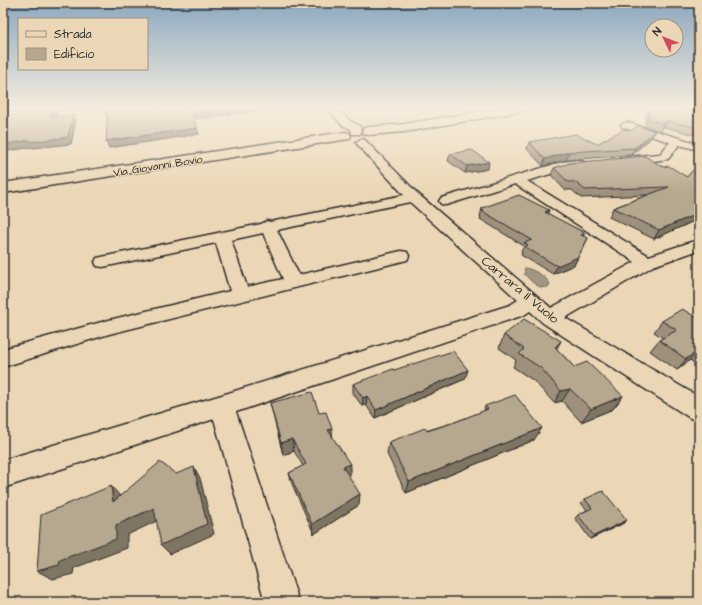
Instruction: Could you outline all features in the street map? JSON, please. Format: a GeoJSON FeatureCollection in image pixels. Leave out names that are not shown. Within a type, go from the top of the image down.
{"type":"FeatureCollection","features":[{"type":"Feature","properties":{"kind":"main road","name":"Via Giovanni Bovio"},"geometry":{"type":"LineString","coordinates":[[3,188],[312,142],[362,136]]}},
{"type":"Feature","properties":{"kind":"street"},"geometry":{"type":"LineString","coordinates":[[662,136],[699,147]]}},
{"type":"Feature","properties":{"kind":"street","name":"Carrara Il Vuolo"},"geometry":{"type":"LineString","coordinates":[[358,137],[413,197],[550,318],[699,410]]}},
{"type":"Feature","properties":{"kind":"street"},"geometry":{"type":"LineString","coordinates":[[611,162],[664,157],[677,141]]}},
{"type":"Feature","properties":{"kind":"street"},"geometry":{"type":"LineString","coordinates":[[446,201],[566,165],[588,163]]}},
{"type":"Feature","properties":{"kind":"street"},"geometry":{"type":"LineString","coordinates":[[516,179],[647,262]]}},
{"type":"Feature","properties":{"kind":"street"},"geometry":{"type":"LineString","coordinates":[[103,262],[267,226],[413,197]]}},
{"type":"Feature","properties":{"kind":"street"},"geometry":{"type":"LineString","coordinates":[[267,226],[294,282]]}},
{"type":"Feature","properties":{"kind":"street"},"geometry":{"type":"LineString","coordinates":[[222,236],[240,295]]}},
{"type":"Feature","properties":{"kind":"street"},"geometry":{"type":"LineString","coordinates":[[550,318],[647,262],[698,246]]}},
{"type":"Feature","properties":{"kind":"street"},"geometry":{"type":"LineString","coordinates":[[3,358],[110,327],[401,256]]}},
{"type":"Feature","properties":{"kind":"street"},"geometry":{"type":"LineString","coordinates":[[3,474],[222,406],[517,310],[532,302]]}},
{"type":"Feature","properties":{"kind":"street"},"geometry":{"type":"LineString","coordinates":[[222,406],[282,602]]}},
{"type":"Feature","properties":{"kind":"shaded area"},"geometry":{"type":"Polygon","coordinates":[[[525,268],[543,276],[550,284],[548,287],[544,288],[532,282],[524,274],[525,268]]]}},
{"type":"Feature","properties":{"kind":"building"},"geometry":{"type":"Polygon","coordinates":[[[3,136],[68,136],[30,142],[30,140],[3,145],[3,136]]]}},
{"type":"Feature","properties":{"kind":"building"},"geometry":{"type":"Polygon","coordinates":[[[106,136],[139,136],[106,141],[106,136]]]}},
{"type":"Feature","properties":{"kind":"building"},"geometry":{"type":"Polygon","coordinates":[[[563,136],[581,136],[597,144],[610,136],[649,136],[635,148],[569,152],[545,159],[529,142],[563,136]]]}},
{"type":"Feature","properties":{"kind":"building"},"geometry":{"type":"Polygon","coordinates":[[[472,150],[489,162],[467,166],[450,154],[472,150]]]}},
{"type":"Feature","properties":{"kind":"building"},"geometry":{"type":"Polygon","coordinates":[[[645,156],[663,167],[669,166],[687,177],[699,163],[699,213],[659,230],[613,208],[669,187],[585,190],[575,182],[568,182],[554,168],[570,163],[645,156]]]}},
{"type":"Feature","properties":{"kind":"building"},"geometry":{"type":"Polygon","coordinates":[[[519,195],[549,210],[545,212],[585,233],[581,235],[588,238],[578,257],[557,266],[525,247],[528,245],[524,243],[532,240],[482,211],[484,210],[482,208],[519,195]]]}},
{"type":"Feature","properties":{"kind":"building"},"geometry":{"type":"Polygon","coordinates":[[[682,309],[696,317],[699,315],[699,350],[686,359],[659,340],[677,330],[662,321],[682,309]]]}},
{"type":"Feature","properties":{"kind":"building"},"geometry":{"type":"Polygon","coordinates":[[[524,319],[561,341],[555,347],[574,367],[587,362],[623,396],[591,409],[570,389],[561,391],[541,368],[519,354],[524,349],[504,335],[524,319]]]}},
{"type":"Feature","properties":{"kind":"building"},"geometry":{"type":"Polygon","coordinates":[[[453,351],[468,370],[376,410],[367,396],[363,398],[353,384],[393,369],[394,370],[453,351]]]}},
{"type":"Feature","properties":{"kind":"building"},"geometry":{"type":"Polygon","coordinates":[[[312,392],[319,413],[326,412],[332,429],[328,430],[350,464],[343,467],[360,494],[312,524],[289,473],[306,464],[292,439],[281,443],[270,403],[312,392]]]}},
{"type":"Feature","properties":{"kind":"building"},"geometry":{"type":"Polygon","coordinates":[[[515,395],[542,428],[409,482],[389,442],[425,428],[427,431],[455,422],[488,409],[485,406],[515,395]]]}},
{"type":"Feature","properties":{"kind":"building"},"geometry":{"type":"Polygon","coordinates":[[[160,462],[176,474],[194,467],[207,524],[161,545],[154,508],[116,525],[116,539],[60,560],[59,565],[37,571],[41,515],[111,486],[113,502],[160,462]]]}},
{"type":"Feature","properties":{"kind":"building"},"geometry":{"type":"Polygon","coordinates":[[[603,491],[627,520],[594,536],[578,515],[592,508],[585,499],[603,491]]]}}]}
